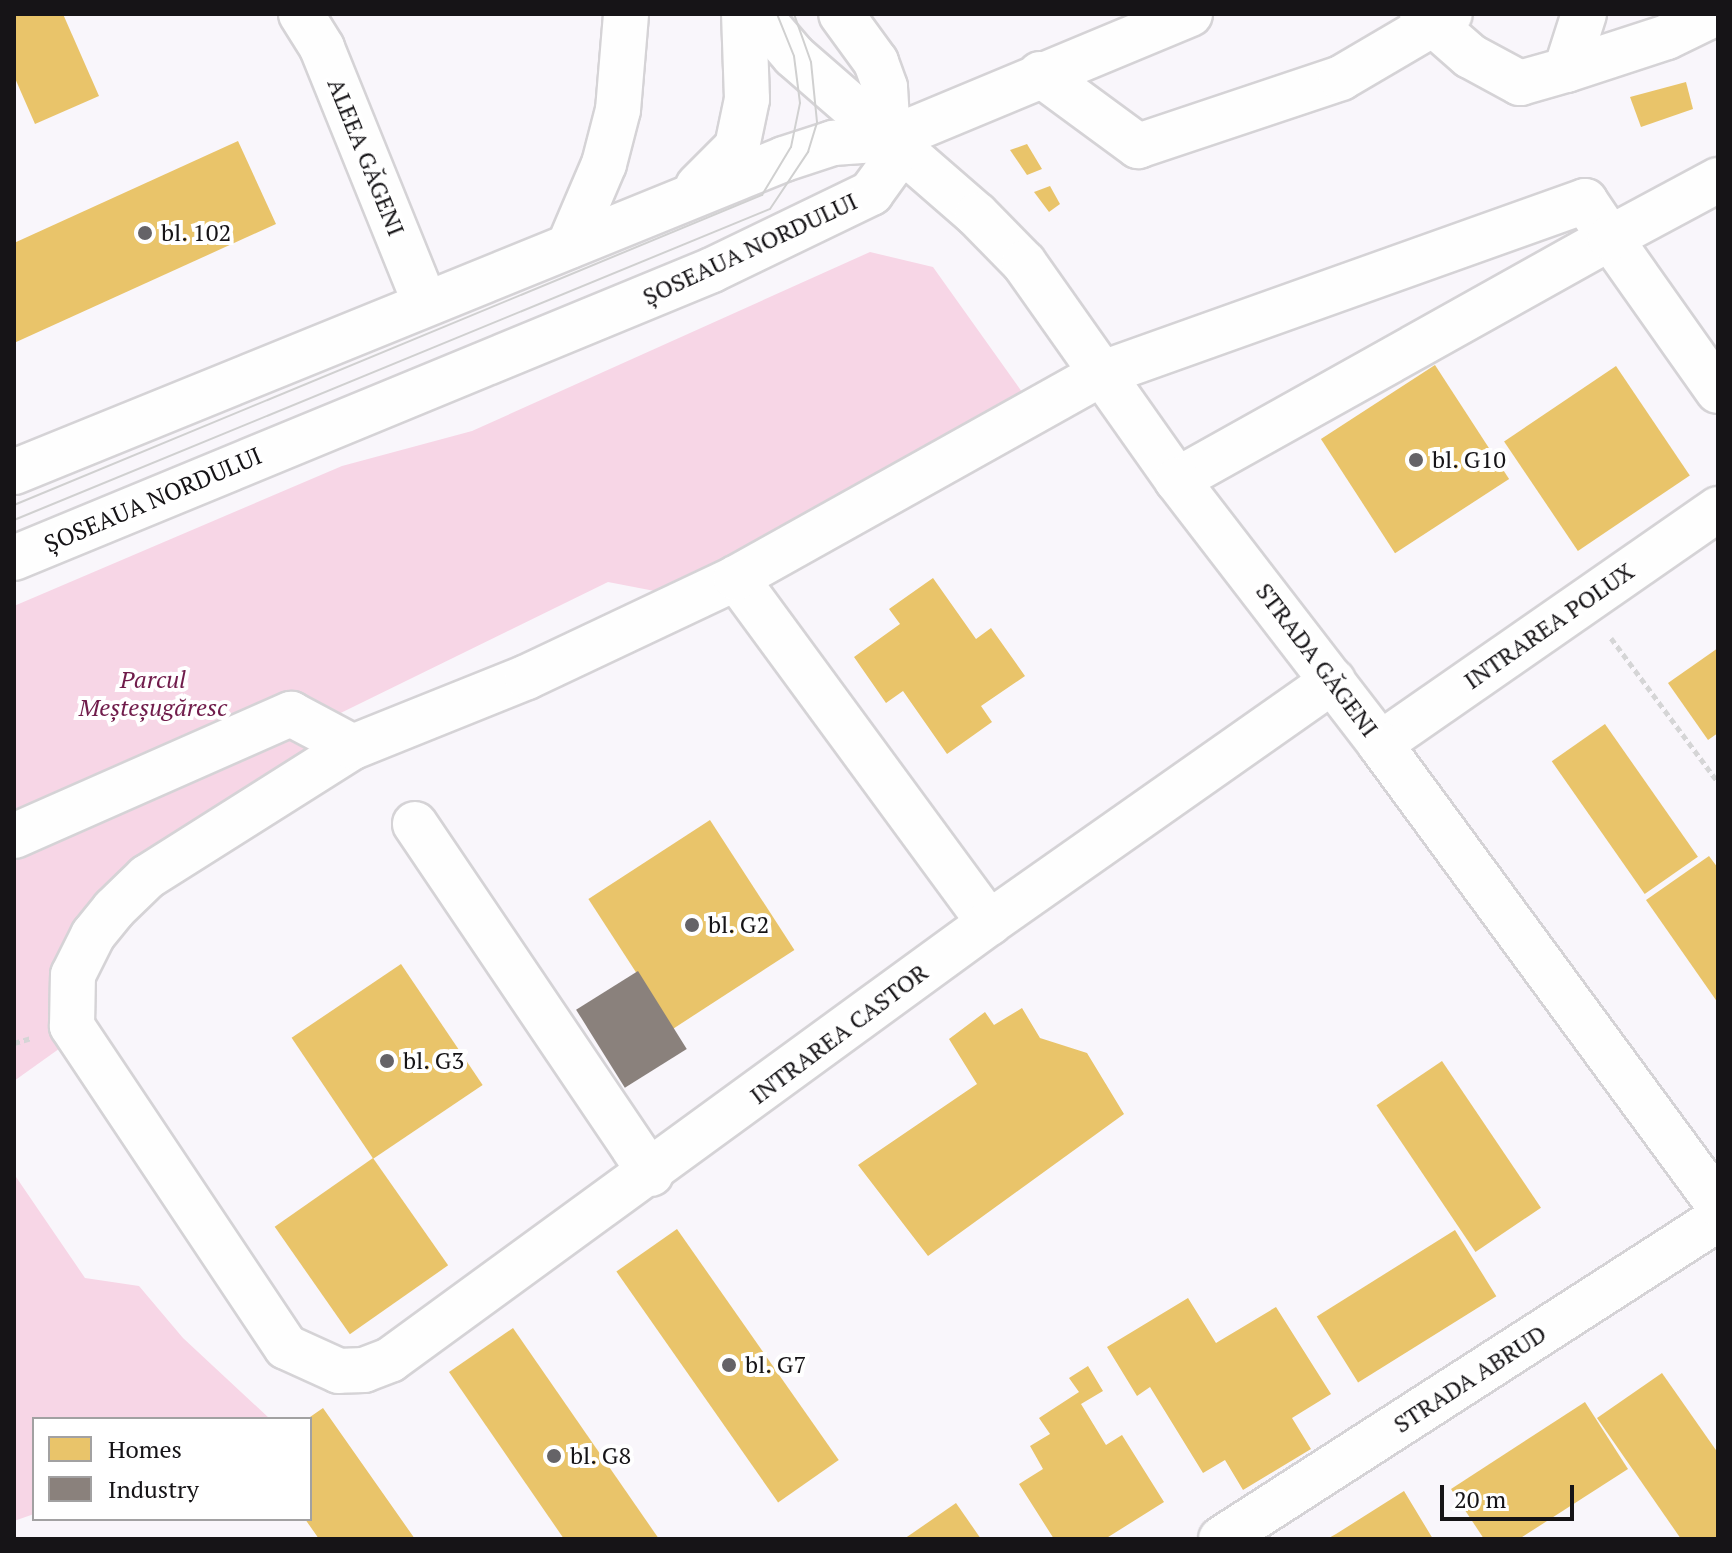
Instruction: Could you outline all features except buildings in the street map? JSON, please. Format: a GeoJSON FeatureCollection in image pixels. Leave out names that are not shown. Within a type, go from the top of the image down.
{"type":"FeatureCollection","features":[{"type":"Feature","properties":{"kind":"main road","name":"ALEEA GĂGENI"},"geometry":{"type":"LineString","coordinates":[[301,14],[322,48],[425,303]]}},
{"type":"Feature","properties":{"kind":"main road"},"geometry":{"type":"LineString","coordinates":[[569,246],[604,164],[618,110],[626,14]]}},
{"type":"Feature","properties":{"kind":"main road"},"geometry":{"type":"LineString","coordinates":[[685,198],[737,147],[747,99],[744,14]]}},
{"type":"Feature","properties":{"kind":"main road","name":"STRADA GĂGENI"},"geometry":{"type":"LineString","coordinates":[[758,14],[794,56],[890,139],[1024,263],[1177,480],[1333,681],[1718,1204]]}},
{"type":"Feature","properties":{"kind":"main road"},"geometry":{"type":"LineString","coordinates":[[841,14],[876,62],[885,87],[890,139]]}},
{"type":"Feature","properties":{"kind":"main road"},"geometry":{"type":"LineString","coordinates":[[14,472],[685,198],[833,143],[890,139],[1040,74],[1124,28],[1190,14]]}},
{"type":"Feature","properties":{"kind":"main road"},"geometry":{"type":"LineString","coordinates":[[1566,70],[1584,14]]}},
{"type":"Feature","properties":{"kind":"main road"},"geometry":{"type":"LineString","coordinates":[[1040,74],[1138,146],[1341,78],[1435,17],[1470,56],[1520,83],[1566,70],[1668,26],[1714,14]]}},
{"type":"Feature","properties":{"kind":"main road","name":"ȘOSEAUA NORDULUI"},"geometry":{"type":"LineString","coordinates":[[14,558],[712,270],[841,211],[883,181],[890,167],[890,139]]}},
{"type":"Feature","properties":{"kind":"main road"},"geometry":{"type":"LineString","coordinates":[[1177,480],[1718,180]]}},
{"type":"Feature","properties":{"kind":"main road"},"geometry":{"type":"LineString","coordinates":[[14,836],[291,714],[353,747],[527,677],[736,578],[1103,373],[1585,201],[1718,391]]}},
{"type":"Feature","properties":{"kind":"main road","name":"INTRAREA POLUX"},"geometry":{"type":"LineString","coordinates":[[1380,744],[1718,509]]}},
{"type":"Feature","properties":{"kind":"main road"},"geometry":{"type":"LineString","coordinates":[[736,578],[989,923]]}},
{"type":"Feature","properties":{"kind":"main road","name":"INTRAREA CASTOR"},"geometry":{"type":"LineString","coordinates":[[353,747],[147,877],[93,935],[73,975],[72,1026],[286,1347],[339,1371],[364,1370],[390,1360],[651,1174],[989,923],[1333,681]]}},
{"type":"Feature","properties":{"kind":"main road"},"geometry":{"type":"LineString","coordinates":[[415,824],[651,1174]]}},
{"type":"Feature","properties":{"kind":"main road","name":"STRADA ABRUD"},"geometry":{"type":"LineString","coordinates":[[1221,1539],[1718,1219]]}},
{"type":"Feature","properties":{"kind":"path"},"geometry":{"type":"LineString","coordinates":[[1583,601],[1718,782]]}},
{"type":"Feature","properties":{"kind":"green space","name":"Parcul Meșteșugăresc"},"geometry":{"type":"Polygon","coordinates":[[[870,252],[933,267],[1027,399],[665,593],[608,582],[308,729],[312,751],[64,954],[48,1002],[63,1046],[14,1081],[14,606],[342,466],[472,431],[870,252]]]}},
{"type":"Feature","properties":{"kind":"green space"},"geometry":{"type":"Polygon","coordinates":[[[14,1174],[85,1278],[139,1286],[183,1338],[268,1417],[32,1417],[32,1515],[14,1521],[14,1174]]]}},
{"type":"Feature","properties":{"kind":"tram line"},"geometry":{"type":"LineString","coordinates":[[14,505],[762,195],[791,147],[800,103],[794,56],[777,14]]}},
{"type":"Feature","properties":{"kind":"tram line"},"geometry":{"type":"LineString","coordinates":[[14,520],[770,209],[808,152],[817,122],[811,62],[794,14]]}},
{"type":"Feature","properties":{"kind":"place","name":"bl. 102"},"geometry":{"type":"Point","coordinates":[145,233]}},
{"type":"Feature","properties":{"kind":"place","name":"bl. G10"},"geometry":{"type":"Point","coordinates":[1416,460]}},
{"type":"Feature","properties":{"kind":"place","name":"bl. G2"},"geometry":{"type":"Point","coordinates":[692,925]}},
{"type":"Feature","properties":{"kind":"place","name":"bl. G3"},"geometry":{"type":"Point","coordinates":[387,1061]}},
{"type":"Feature","properties":{"kind":"place","name":"bl. G7"},"geometry":{"type":"Point","coordinates":[729,1365]}},
{"type":"Feature","properties":{"kind":"place","name":"bl. G8"},"geometry":{"type":"Point","coordinates":[554,1456]}}]}
